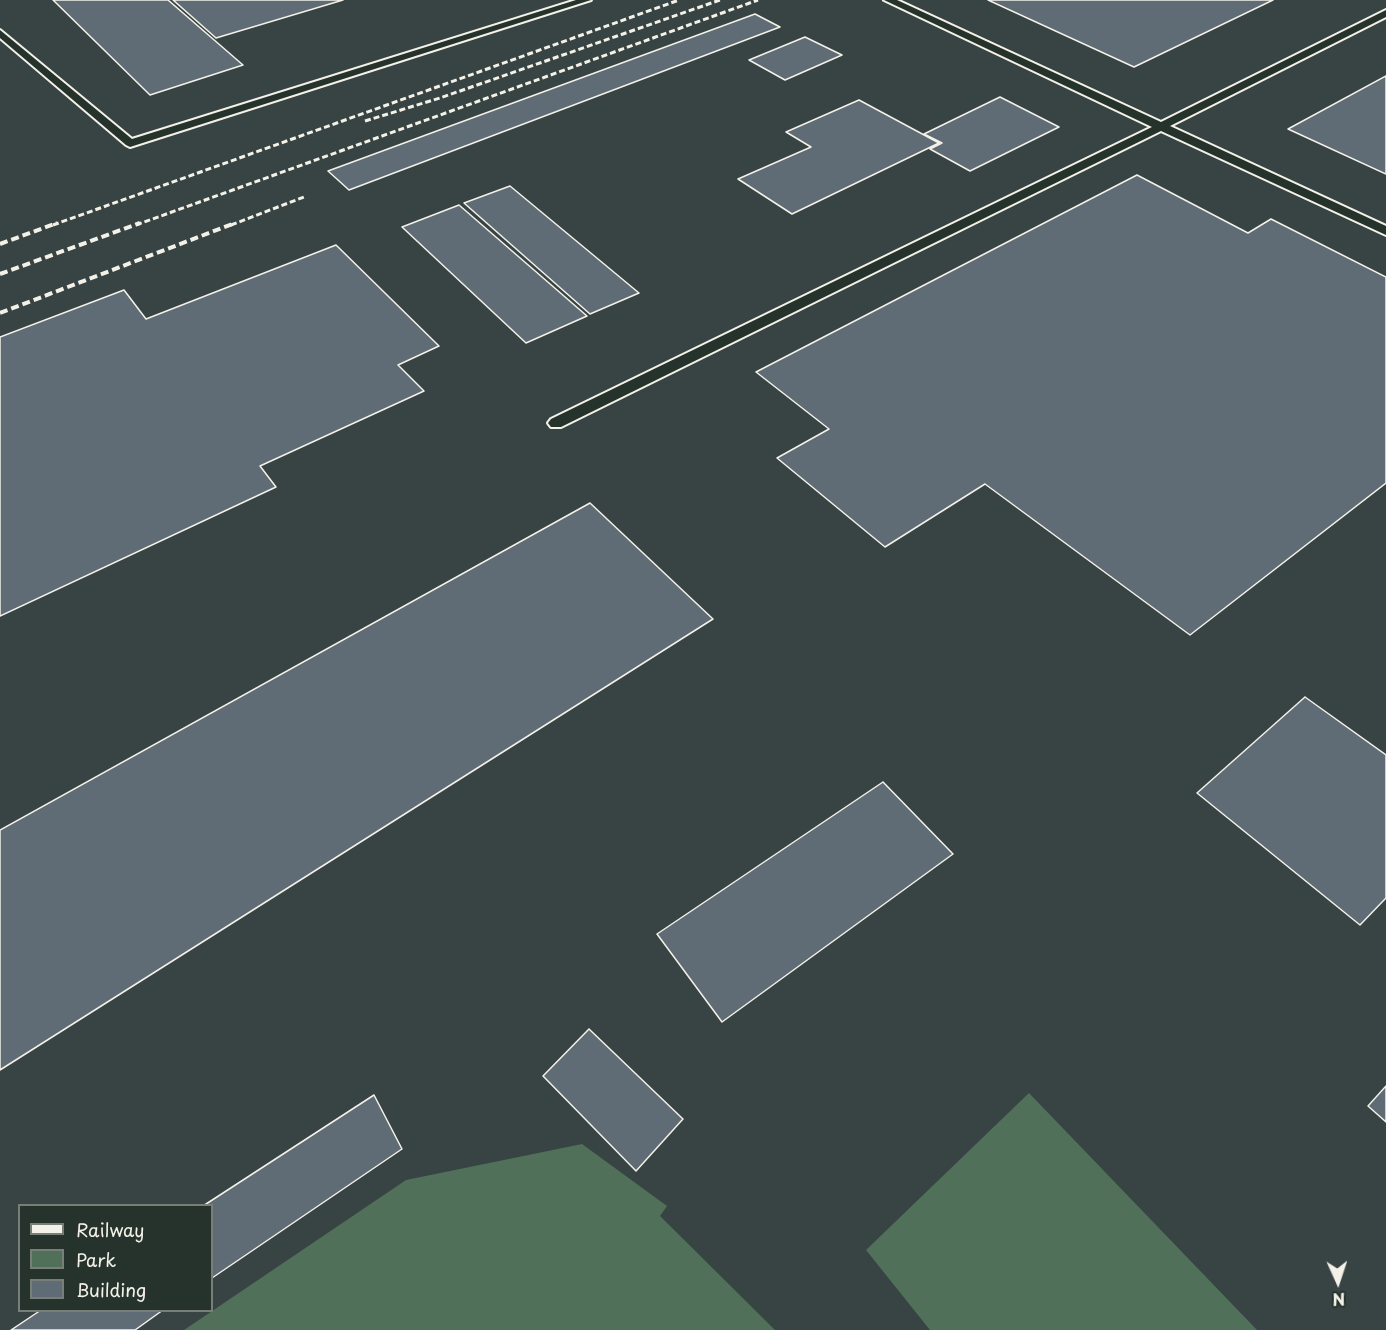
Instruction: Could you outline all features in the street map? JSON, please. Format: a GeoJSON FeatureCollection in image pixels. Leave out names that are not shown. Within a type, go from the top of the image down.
{"type":"FeatureCollection","features":[{"type":"Feature","properties":{"kind":"lane"},"geometry":{"type":"LineString","coordinates":[[0,33],[130,143],[586,0]]}},
{"type":"Feature","properties":{"kind":"lane"},"geometry":{"type":"LineString","coordinates":[[888,0],[1386,231]]}},
{"type":"Feature","properties":{"kind":"lane"},"geometry":{"type":"LineString","coordinates":[[556,423],[1162,126],[1386,13]]}},
{"type":"Feature","properties":{"kind":"shaded area"},"geometry":{"type":"Polygon","coordinates":[[[0,0],[1386,0],[1386,1330],[0,1330],[0,0]]]}},
{"type":"Feature","properties":{"kind":"green space"},"geometry":{"type":"Polygon","coordinates":[[[1029,1093],[1257,1330],[930,1330],[866,1250],[1029,1093]]]}},
{"type":"Feature","properties":{"kind":"green space"},"geometry":{"type":"Polygon","coordinates":[[[582,1144],[667,1206],[660,1216],[775,1330],[184,1330],[406,1180],[582,1144]]]}},
{"type":"Feature","properties":{"kind":"building"},"geometry":{"type":"Polygon","coordinates":[[[53,0],[168,0],[243,65],[150,95],[53,0]]]}},
{"type":"Feature","properties":{"kind":"building"},"geometry":{"type":"Polygon","coordinates":[[[173,0],[343,0],[216,38],[173,0]]]}},
{"type":"Feature","properties":{"kind":"building"},"geometry":{"type":"Polygon","coordinates":[[[988,0],[1273,0],[1134,67],[988,0]]]}},
{"type":"Feature","properties":{"kind":"building"},"geometry":{"type":"Polygon","coordinates":[[[755,14],[780,27],[349,190],[328,171],[755,14]]]}},
{"type":"Feature","properties":{"kind":"building"},"geometry":{"type":"Polygon","coordinates":[[[805,37],[842,55],[785,80],[749,60],[805,37]]]}},
{"type":"Feature","properties":{"kind":"building"},"geometry":{"type":"Polygon","coordinates":[[[1386,76],[1386,174],[1288,129],[1386,76]]]}},
{"type":"Feature","properties":{"kind":"building"},"geometry":{"type":"Polygon","coordinates":[[[1000,97],[1059,127],[970,171],[930,149],[942,143],[924,134],[1000,97]]]}},
{"type":"Feature","properties":{"kind":"building"},"geometry":{"type":"Polygon","coordinates":[[[859,100],[939,143],[792,214],[738,179],[811,147],[786,132],[859,100]]]}},
{"type":"Feature","properties":{"kind":"building"},"geometry":{"type":"Polygon","coordinates":[[[1137,175],[1248,233],[1271,219],[1386,277],[1386,483],[1190,635],[985,484],[885,547],[777,458],[829,429],[756,372],[1137,175]]]}},
{"type":"Feature","properties":{"kind":"building"},"geometry":{"type":"Polygon","coordinates":[[[510,186],[639,293],[590,314],[464,203],[510,186]]]}},
{"type":"Feature","properties":{"kind":"building"},"geometry":{"type":"Polygon","coordinates":[[[459,205],[587,316],[526,343],[402,227],[459,205]]]}},
{"type":"Feature","properties":{"kind":"building"},"geometry":{"type":"Polygon","coordinates":[[[336,245],[439,346],[398,365],[424,391],[260,466],[276,487],[0,616],[0,337],[124,290],[146,319],[336,245]]]}},
{"type":"Feature","properties":{"kind":"building"},"geometry":{"type":"Polygon","coordinates":[[[590,503],[713,619],[0,1070],[0,830],[590,503]]]}},
{"type":"Feature","properties":{"kind":"building"},"geometry":{"type":"Polygon","coordinates":[[[1305,697],[1386,755],[1386,898],[1360,925],[1197,793],[1305,697]]]}},
{"type":"Feature","properties":{"kind":"building"},"geometry":{"type":"Polygon","coordinates":[[[883,782],[953,854],[722,1022],[657,934],[883,782]]]}},
{"type":"Feature","properties":{"kind":"building"},"geometry":{"type":"Polygon","coordinates":[[[589,1029],[683,1119],[636,1171],[543,1076],[589,1029]]]}},
{"type":"Feature","properties":{"kind":"building"},"geometry":{"type":"Polygon","coordinates":[[[1386,1086],[1386,1122],[1368,1106],[1386,1086]]]}},
{"type":"Feature","properties":{"kind":"building"},"geometry":{"type":"Polygon","coordinates":[[[374,1095],[402,1149],[213,1277],[213,1204],[206,1204],[374,1095]]]}},
{"type":"Feature","properties":{"kind":"building"},"geometry":{"type":"Polygon","coordinates":[[[38,1312],[160,1312],[135,1330],[11,1330],[38,1312]]]}},
{"type":"Feature","properties":{"kind":"railway"},"geometry":{"type":"LineString","coordinates":[[53,225],[679,0]]}},
{"type":"Feature","properties":{"kind":"railway"},"geometry":{"type":"LineString","coordinates":[[365,121],[440,98],[720,0]]}},
{"type":"Feature","properties":{"kind":"railway"},"geometry":{"type":"LineString","coordinates":[[136,225],[758,0]]}},
{"type":"Feature","properties":{"kind":"railway"},"geometry":{"type":"LineString","coordinates":[[231,225],[304,197]]}},
{"type":"Feature","properties":{"kind":"railway"},"geometry":{"type":"LineString","coordinates":[[0,244],[57,223]]}},
{"type":"Feature","properties":{"kind":"railway"},"geometry":{"type":"LineString","coordinates":[[0,274],[140,223]]}},
{"type":"Feature","properties":{"kind":"railway"},"geometry":{"type":"LineString","coordinates":[[0,313],[235,223]]}}]}
